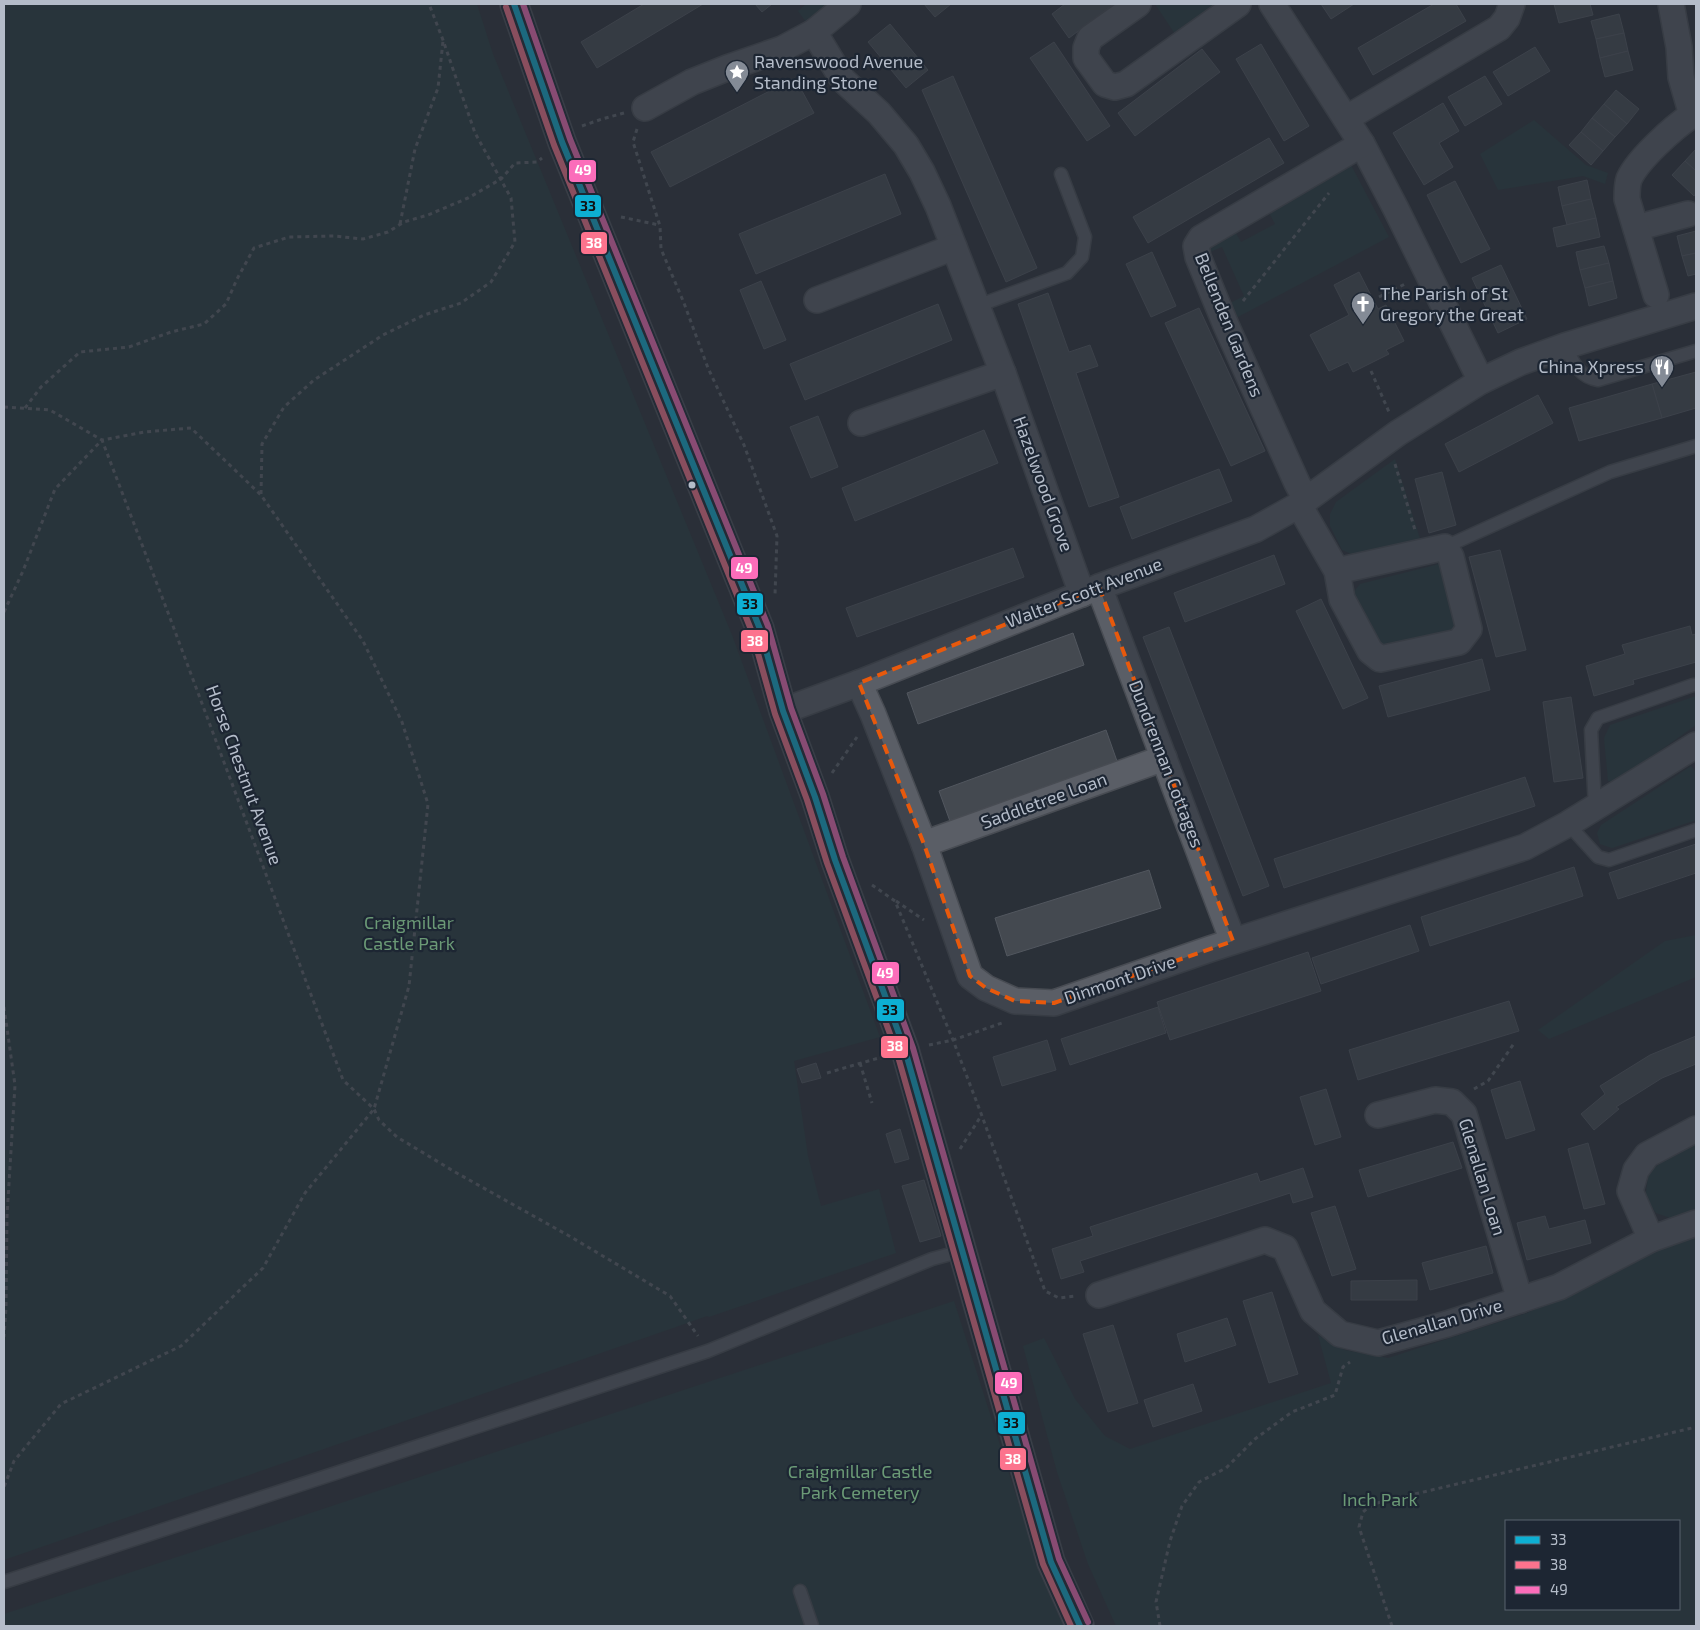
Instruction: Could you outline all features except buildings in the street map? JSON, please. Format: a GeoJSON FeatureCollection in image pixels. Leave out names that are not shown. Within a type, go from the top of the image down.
{"type":"FeatureCollection","features":[{"type":"Feature","properties":{"kind":"main road"},"geometry":{"type":"LineString","coordinates":[[514,4],[562,142],[760,629],[783,711],[815,797],[835,860],[906,1050],[1052,1562],[1080,1626]]}},
{"type":"Feature","properties":{"kind":"street"},"geometry":{"type":"LineString","coordinates":[[644,108],[692,82],[782,49],[814,32],[848,4]]}},
{"type":"Feature","properties":{"kind":"street"},"geometry":{"type":"LineString","coordinates":[[1138,4],[1090,38],[1086,48],[1086,58],[1105,84],[1115,87],[1126,84],[1238,4]]}},
{"type":"Feature","properties":{"kind":"street"},"geometry":{"type":"LineString","coordinates":[[1272,4],[1362,144],[1481,381]]}},
{"type":"Feature","properties":{"kind":"street"},"geometry":{"type":"LineString","coordinates":[[1347,118],[1499,28],[1507,18],[1512,4]]}},
{"type":"Feature","properties":{"kind":"street"},"geometry":{"type":"LineString","coordinates":[[1656,295],[1627,199],[1630,179],[1640,163],[1670,132],[1694,114],[1680,78],[1679,47],[1671,4]]}},
{"type":"Feature","properties":{"kind":"street","name":"Hazelwood Grove"},"geometry":{"type":"LineString","coordinates":[[814,32],[843,80],[879,113],[906,145],[922,172],[938,206],[1091,590]]}},
{"type":"Feature","properties":{"kind":"street","name":"Bellenden Gardens"},"geometry":{"type":"LineString","coordinates":[[1303,502],[1297,483],[1225,323],[1198,256],[1196,246],[1202,238],[1362,144]]}},
{"type":"Feature","properties":{"kind":"street"},"geometry":{"type":"LineString","coordinates":[[1636,228],[1688,214]]}},
{"type":"Feature","properties":{"kind":"street"},"geometry":{"type":"LineString","coordinates":[[817,300],[954,247]]}},
{"type":"Feature","properties":{"kind":"street","name":"Walter Scott Avenue"},"geometry":{"type":"LineString","coordinates":[[783,711],[1091,590],[1256,529],[1303,502],[1393,436],[1481,381],[1520,362],[1565,346],[1696,306]]}},
{"type":"Feature","properties":{"kind":"street"},"geometry":{"type":"LineString","coordinates":[[861,422],[1003,373]]}},
{"type":"Feature","properties":{"kind":"street"},"geometry":{"type":"LineString","coordinates":[[1303,502],[1337,571],[1342,599],[1370,651],[1380,660],[1459,642],[1469,629],[1451,557],[1446,547],[1337,571]]}},
{"type":"Feature","properties":{"kind":"street","name":"Dundrennan Cottages"},"geometry":{"type":"LineString","coordinates":[[1091,590],[1164,758],[1233,941]]}},
{"type":"Feature","properties":{"kind":"street","name":"Dinmont Drive"},"geometry":{"type":"LineString","coordinates":[[859,682],[924,844],[970,976],[986,988],[1016,1001],[1054,1004],[1233,941],[1525,846],[1568,824],[1696,746]]}},
{"type":"Feature","properties":{"kind":"street","name":"Saddletree Loan"},"geometry":{"type":"LineString","coordinates":[[924,844],[1164,758]]}},
{"type":"Feature","properties":{"kind":"street","name":"Glenallan Loan"},"geometry":{"type":"LineString","coordinates":[[1378,1117],[1435,1100],[1452,1102],[1464,1114],[1520,1300]]}},
{"type":"Feature","properties":{"kind":"street"},"geometry":{"type":"LineString","coordinates":[[1651,1239],[1630,1190],[1636,1170],[1647,1155],[1696,1129]]}},
{"type":"Feature","properties":{"kind":"street","name":"Glenallan Drive"},"geometry":{"type":"LineString","coordinates":[[1099,1295],[1264,1240],[1285,1248],[1313,1312],[1340,1334],[1378,1342],[1448,1324],[1559,1287],[1651,1239],[1696,1223]]}},
{"type":"Feature","properties":{"kind":"lane"},"geometry":{"type":"LineString","coordinates":[[978,306],[1068,272],[1082,257],[1085,237],[1061,174]]}},
{"type":"Feature","properties":{"kind":"lane"},"geometry":{"type":"LineString","coordinates":[[1565,346],[1579,371],[1589,378],[1598,380],[1696,352]]}},
{"type":"Feature","properties":{"kind":"lane"},"geometry":{"type":"LineString","coordinates":[[1446,547],[1610,472],[1696,446]]}},
{"type":"Feature","properties":{"kind":"lane"},"geometry":{"type":"LineString","coordinates":[[1594,807],[1591,730],[1598,718],[1696,685]]}},
{"type":"Feature","properties":{"kind":"lane"},"geometry":{"type":"LineString","coordinates":[[1568,824],[1598,857],[1609,860],[1696,830]]}},
{"type":"Feature","properties":{"kind":"lane"},"geometry":{"type":"LineString","coordinates":[[4,1582],[708,1351],[932,1259],[962,1251]]}},
{"type":"Feature","properties":{"kind":"lane"},"geometry":{"type":"LineString","coordinates":[[800,1591],[812,1626]]}},
{"type":"Feature","properties":{"kind":"path"},"geometry":{"type":"LineString","coordinates":[[261,495],[262,444],[284,407],[314,380],[383,335],[424,315],[461,303],[491,282],[516,242],[511,198],[475,134],[443,40],[428,4]]}},
{"type":"Feature","properties":{"kind":"path"},"geometry":{"type":"LineString","coordinates":[[400,225],[415,149],[438,88],[443,40]]}},
{"type":"Feature","properties":{"kind":"path"},"geometry":{"type":"LineString","coordinates":[[584,125],[644,108]]}},
{"type":"Feature","properties":{"kind":"path"},"geometry":{"type":"LineString","coordinates":[[644,108],[632,142],[660,226],[662,249],[708,368],[744,445],[777,536],[774,614],[760,629]]}},
{"type":"Feature","properties":{"kind":"path"},"geometry":{"type":"LineString","coordinates":[[25,408],[41,387],[80,352],[129,347],[171,332],[204,324],[226,304],[254,248],[289,237],[334,236],[363,239],[388,232],[400,225],[468,198],[501,179],[515,163],[537,162],[562,142]]}},
{"type":"Feature","properties":{"kind":"path"},"geometry":{"type":"LineString","coordinates":[[1225,323],[1333,188]]}},
{"type":"Feature","properties":{"kind":"path"},"geometry":{"type":"LineString","coordinates":[[619,217],[660,226]]}},
{"type":"Feature","properties":{"kind":"path"},"geometry":{"type":"LineString","coordinates":[[1379,297],[1427,273]]}},
{"type":"Feature","properties":{"kind":"path"},"geometry":{"type":"LineString","coordinates":[[1371,371],[1393,436],[1422,552]]}},
{"type":"Feature","properties":{"kind":"path"},"geometry":{"type":"LineString","coordinates":[[4,407],[50,410],[102,440]]}},
{"type":"Feature","properties":{"kind":"path"},"geometry":{"type":"LineString","coordinates":[[4,612],[23,571],[55,489],[102,440],[144,432],[191,428],[261,495],[363,641],[402,722],[428,804],[409,986],[374,1109],[305,1193],[264,1268],[181,1346],[61,1404],[14,1461],[4,1486]]}},
{"type":"Feature","properties":{"kind":"path","name":"Horse Chestnut Avenue"},"geometry":{"type":"LineString","coordinates":[[102,440],[343,1080],[374,1109],[379,1120],[397,1137],[670,1296],[708,1351]]}},
{"type":"Feature","properties":{"kind":"path"},"geometry":{"type":"LineString","coordinates":[[815,797],[873,714]]}},
{"type":"Feature","properties":{"kind":"path"},"geometry":{"type":"LineString","coordinates":[[835,860],[895,901],[953,1040],[1044,1291],[1059,1298],[1099,1295]]}},
{"type":"Feature","properties":{"kind":"path"},"geometry":{"type":"LineString","coordinates":[[4,1007],[15,1085],[7,1216],[4,1337]]}},
{"type":"Feature","properties":{"kind":"path"},"geometry":{"type":"LineString","coordinates":[[827,1073],[906,1050],[953,1040],[1008,1020]]}},
{"type":"Feature","properties":{"kind":"path"},"geometry":{"type":"LineString","coordinates":[[1452,1102],[1488,1081],[1515,1042]]}},
{"type":"Feature","properties":{"kind":"path"},"geometry":{"type":"LineString","coordinates":[[860,1063],[872,1103]]}},
{"type":"Feature","properties":{"kind":"path"},"geometry":{"type":"LineString","coordinates":[[942,1176],[982,1116]]}},
{"type":"Feature","properties":{"kind":"path"},"geometry":{"type":"LineString","coordinates":[[1160,1626],[1156,1602],[1170,1541],[1182,1506],[1200,1482],[1226,1468],[1255,1439],[1292,1412],[1335,1395],[1343,1367],[1378,1342]]}},
{"type":"Feature","properties":{"kind":"path"},"geometry":{"type":"LineString","coordinates":[[1392,1626],[1358,1527],[1363,1512],[1373,1504],[1696,1427]]}},
{"type":"Feature","properties":{"kind":"highlighted area"},"geometry":{"type":"Polygon","coordinates":[[[1099,587],[1233,941],[1054,1003],[1015,1001],[986,988],[970,976],[924,844],[859,683],[1099,587]]]}},
{"type":"Feature","properties":{"kind":"green space","name":"Craigmillar Castle Park"},"geometry":{"type":"Polygon","coordinates":[[[4,4],[477,4],[493,54],[732,635],[880,1037],[794,1061],[808,1156],[821,1206],[879,1189],[896,1253],[709,1317],[707,1316],[4,1560],[4,4]]]}},
{"type":"Feature","properties":{"kind":"green space"},"geometry":{"type":"Polygon","coordinates":[[[806,4],[828,4],[806,22],[798,11],[806,4]]]}},
{"type":"Feature","properties":{"kind":"green space"},"geometry":{"type":"Polygon","coordinates":[[[1155,4],[1228,4],[1179,40],[1155,4]]]}},
{"type":"Feature","properties":{"kind":"green space"},"geometry":{"type":"Polygon","coordinates":[[[1534,120],[1586,165],[1608,173],[1605,184],[1583,176],[1498,190],[1480,154],[1534,120]]]}},
{"type":"Feature","properties":{"kind":"green space"},"geometry":{"type":"Polygon","coordinates":[[[1351,165],[1389,237],[1234,319],[1228,304],[1244,296],[1222,247],[1205,254],[1207,247],[1233,228],[1241,242],[1275,224],[1267,209],[1351,165]]]}},
{"type":"Feature","properties":{"kind":"green space"},"geometry":{"type":"Polygon","coordinates":[[[1395,459],[1422,545],[1356,556],[1342,550],[1330,526],[1330,514],[1336,502],[1395,459]]]}},
{"type":"Feature","properties":{"kind":"green space"},"geometry":{"type":"Polygon","coordinates":[[[1443,563],[1456,626],[1451,637],[1383,650],[1352,594],[1360,584],[1443,563]]]}},
{"type":"Feature","properties":{"kind":"green space"},"geometry":{"type":"Polygon","coordinates":[[[1696,696],[1696,725],[1616,782],[1608,781],[1604,738],[1610,725],[1696,696]]]}},
{"type":"Feature","properties":{"kind":"green space"},"geometry":{"type":"Polygon","coordinates":[[[1691,766],[1696,772],[1696,820],[1612,848],[1600,844],[1597,833],[1601,825],[1691,766]]]}},
{"type":"Feature","properties":{"kind":"green space"},"geometry":{"type":"Polygon","coordinates":[[[1696,935],[1696,977],[1549,1039],[1538,1030],[1665,941],[1696,935]]]}},
{"type":"Feature","properties":{"kind":"green space"},"geometry":{"type":"Polygon","coordinates":[[[1696,1140],[1696,1214],[1676,1220],[1656,1213],[1645,1198],[1649,1172],[1687,1142],[1696,1140]]]}},
{"type":"Feature","properties":{"kind":"green space","name":"Inch Park"},"geometry":{"type":"Polygon","coordinates":[[[1696,1236],[1696,1626],[1116,1626],[1088,1564],[1057,1472],[1023,1346],[1044,1338],[1075,1399],[1105,1436],[1130,1449],[1331,1383],[1318,1335],[1345,1350],[1388,1358],[1527,1313],[1657,1250],[1696,1236]]]}},
{"type":"Feature","properties":{"kind":"green space","name":"Craigmillar Castle Park Cemetery"},"geometry":{"type":"Polygon","coordinates":[[[954,1301],[1038,1564],[1065,1626],[4,1626],[4,1614],[954,1301]]]}},
{"type":"Feature","properties":{"kind":"transit line","name":"33"},"geometry":{"type":"LineString","coordinates":[[514,4],[562,142],[760,629],[783,711],[815,797],[835,860],[905,1050],[1051,1562],[1080,1626]]}},
{"type":"Feature","properties":{"kind":"transit line","name":"49"},"geometry":{"type":"LineString","coordinates":[[523,4],[570,139],[768,626],[791,708],[913,1048],[1059,1559],[1088,1622]]}},
{"type":"Feature","properties":{"kind":"transit line","name":"38"},"geometry":{"type":"LineString","coordinates":[[506,7],[554,145],[752,632],[775,714],[807,800],[827,863],[897,1053],[1043,1564],[1071,1626]]}},
{"type":"Feature","properties":{"kind":"place","name":"Ravenswood Avenue Standing Stone"},"geometry":{"type":"Point","coordinates":[737,93]}},
{"type":"Feature","properties":{"kind":"place","name":"The Parish of St Gregory the Great"},"geometry":{"type":"Point","coordinates":[1363,325]}},
{"type":"Feature","properties":{"kind":"place","name":"China Xpress"},"geometry":{"type":"Point","coordinates":[1662,388]}}]}
